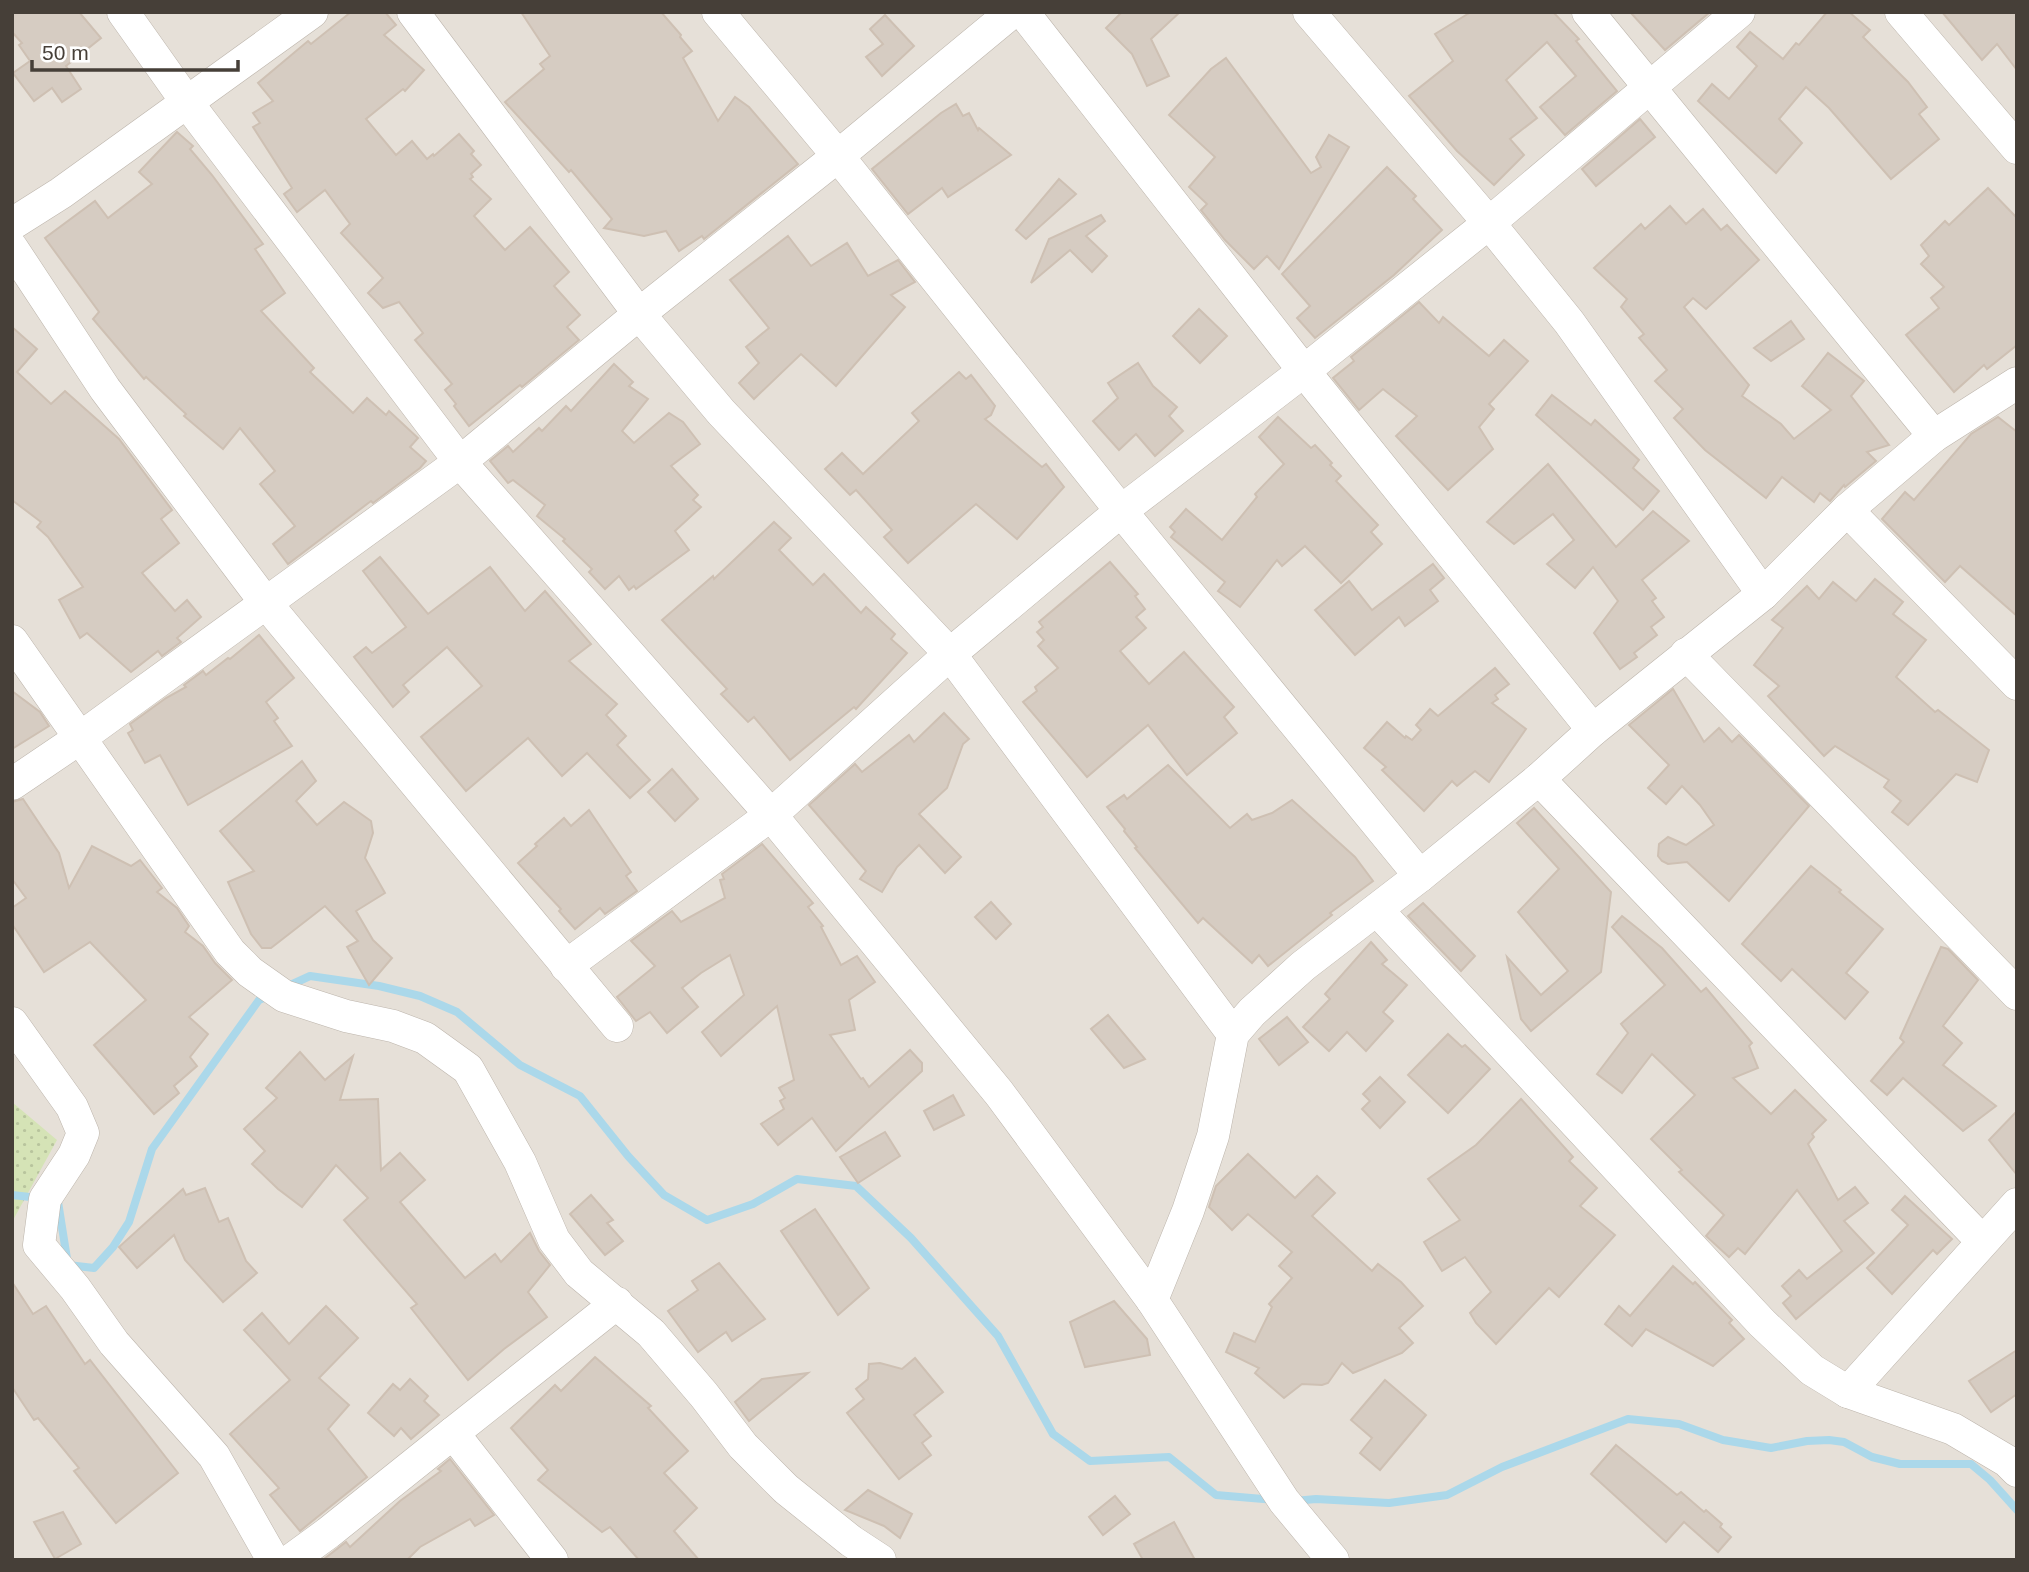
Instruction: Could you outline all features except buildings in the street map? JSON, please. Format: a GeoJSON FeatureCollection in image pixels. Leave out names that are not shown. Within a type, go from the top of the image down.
{"type":"FeatureCollection","features":[{"type":"Feature","properties":{"kind":"street"},"geometry":{"type":"LineString","coordinates":[[123,12],[186,101],[460,462],[771,815],[999,1093],[1152,1300],[1284,1501],[1334,1560]]}},
{"type":"Feature","properties":{"kind":"street"},"geometry":{"type":"LineString","coordinates":[[12,224],[61,193],[312,12]]}},
{"type":"Feature","properties":{"kind":"street"},"geometry":{"type":"LineString","coordinates":[[413,12],[639,314],[721,412],[950,654],[1233,1034]]}},
{"type":"Feature","properties":{"kind":"street"},"geometry":{"type":"LineString","coordinates":[[718,12],[838,156],[1121,511],[1420,876]]}},
{"type":"Feature","properties":{"kind":"street"},"geometry":{"type":"LineString","coordinates":[[12,784],[80,738],[460,462],[1012,12]]}},
{"type":"Feature","properties":{"kind":"street"},"geometry":{"type":"LineString","coordinates":[[1023,12],[1304,371],[1593,730]]}},
{"type":"Feature","properties":{"kind":"street"},"geometry":{"type":"LineString","coordinates":[[1309,12],[1489,223],[1569,322],[1763,594]]}},
{"type":"Feature","properties":{"kind":"street"},"geometry":{"type":"LineString","coordinates":[[1588,12],[1934,436]]}},
{"type":"Feature","properties":{"kind":"street"},"geometry":{"type":"LineString","coordinates":[[566,966],[771,815],[950,654],[1121,511],[1304,371],[1489,223],[1739,12]]}},
{"type":"Feature","properties":{"kind":"street"},"geometry":{"type":"LineString","coordinates":[[1901,12],[2017,148]]}},
{"type":"Feature","properties":{"kind":"street"},"geometry":{"type":"LineString","coordinates":[[12,248],[105,388],[265,602],[617,1026]]}},
{"type":"Feature","properties":{"kind":"street"},"geometry":{"type":"LineString","coordinates":[[1152,1300],[1188,1211],[1213,1136],[1233,1034],[1252,1012],[1303,966],[1420,876],[1539,779],[1593,730],[1763,594],[1847,510],[1934,436],[2013,392]]}},
{"type":"Feature","properties":{"kind":"street"},"geometry":{"type":"LineString","coordinates":[[1847,510],[2017,684]]}},
{"type":"Feature","properties":{"kind":"street"},"geometry":{"type":"LineString","coordinates":[[12,642],[230,952],[250,972],[284,996],[306,1005],[393,1026],[425,1038],[468,1069],[520,1162],[554,1240],[579,1273],[651,1333],[743,1446],[786,1489],[850,1541],[880,1560]]}},
{"type":"Feature","properties":{"kind":"street"},"geometry":{"type":"LineString","coordinates":[[1686,654],[2017,994]]}},
{"type":"Feature","properties":{"kind":"street"},"geometry":{"type":"LineString","coordinates":[[1539,779],[1982,1241]]}},
{"type":"Feature","properties":{"kind":"street"},"geometry":{"type":"LineString","coordinates":[[1377,910],[1762,1323],[1812,1370],[1848,1392],[1953,1429],[2007,1461],[2017,1471]]}},
{"type":"Feature","properties":{"kind":"street"},"geometry":{"type":"LineString","coordinates":[[12,1023],[72,1107],[83,1133],[74,1155],[46,1199],[39,1245],[114,1343],[214,1456],[273,1560]]}},
{"type":"Feature","properties":{"kind":"street"},"geometry":{"type":"LineString","coordinates":[[1848,1392],[2017,1204]]}},
{"type":"Feature","properties":{"kind":"street"},"geometry":{"type":"LineString","coordinates":[[291,1560],[617,1303]]}},
{"type":"Feature","properties":{"kind":"street"},"geometry":{"type":"LineString","coordinates":[[453,1433],[552,1560]]}},
{"type":"Feature","properties":{"kind":"shaded area"},"geometry":{"type":"Polygon","coordinates":[[[12,12],[2017,12],[2017,1560],[12,1560],[12,12]]]}},
{"type":"Feature","properties":{"kind":"green space"},"geometry":{"type":"Polygon","coordinates":[[[12,1102],[57,1140],[12,1222],[12,1102]]]}},
{"type":"Feature","properties":{"kind":"waterway"},"geometry":{"type":"LineString","coordinates":[[286,987],[310,976],[379,986],[420,996],[457,1012],[520,1065],[580,1096],[628,1156],[664,1195],[707,1220],[753,1204],[797,1179],[856,1186],[911,1238],[998,1336],[1053,1434],[1090,1461],[1169,1457],[1216,1495],[1274,1500]]}},
{"type":"Feature","properties":{"kind":"waterway"},"geometry":{"type":"LineString","coordinates":[[58,1202],[68,1265],[94,1268],[113,1247],[129,1222],[152,1149],[259,1000],[268,996]]}},
{"type":"Feature","properties":{"kind":"waterway"},"geometry":{"type":"LineString","coordinates":[[12,1195],[39,1198]]}},
{"type":"Feature","properties":{"kind":"waterway"},"geometry":{"type":"LineString","coordinates":[[1294,1501],[1316,1499],[1389,1503],[1447,1495],[1502,1467],[1628,1419],[1679,1424],[1723,1440],[1771,1448],[1829,1440],[1844,1442],[1872,1457],[1900,1464],[1971,1464],[1990,1480],[2017,1510]]}}]}
